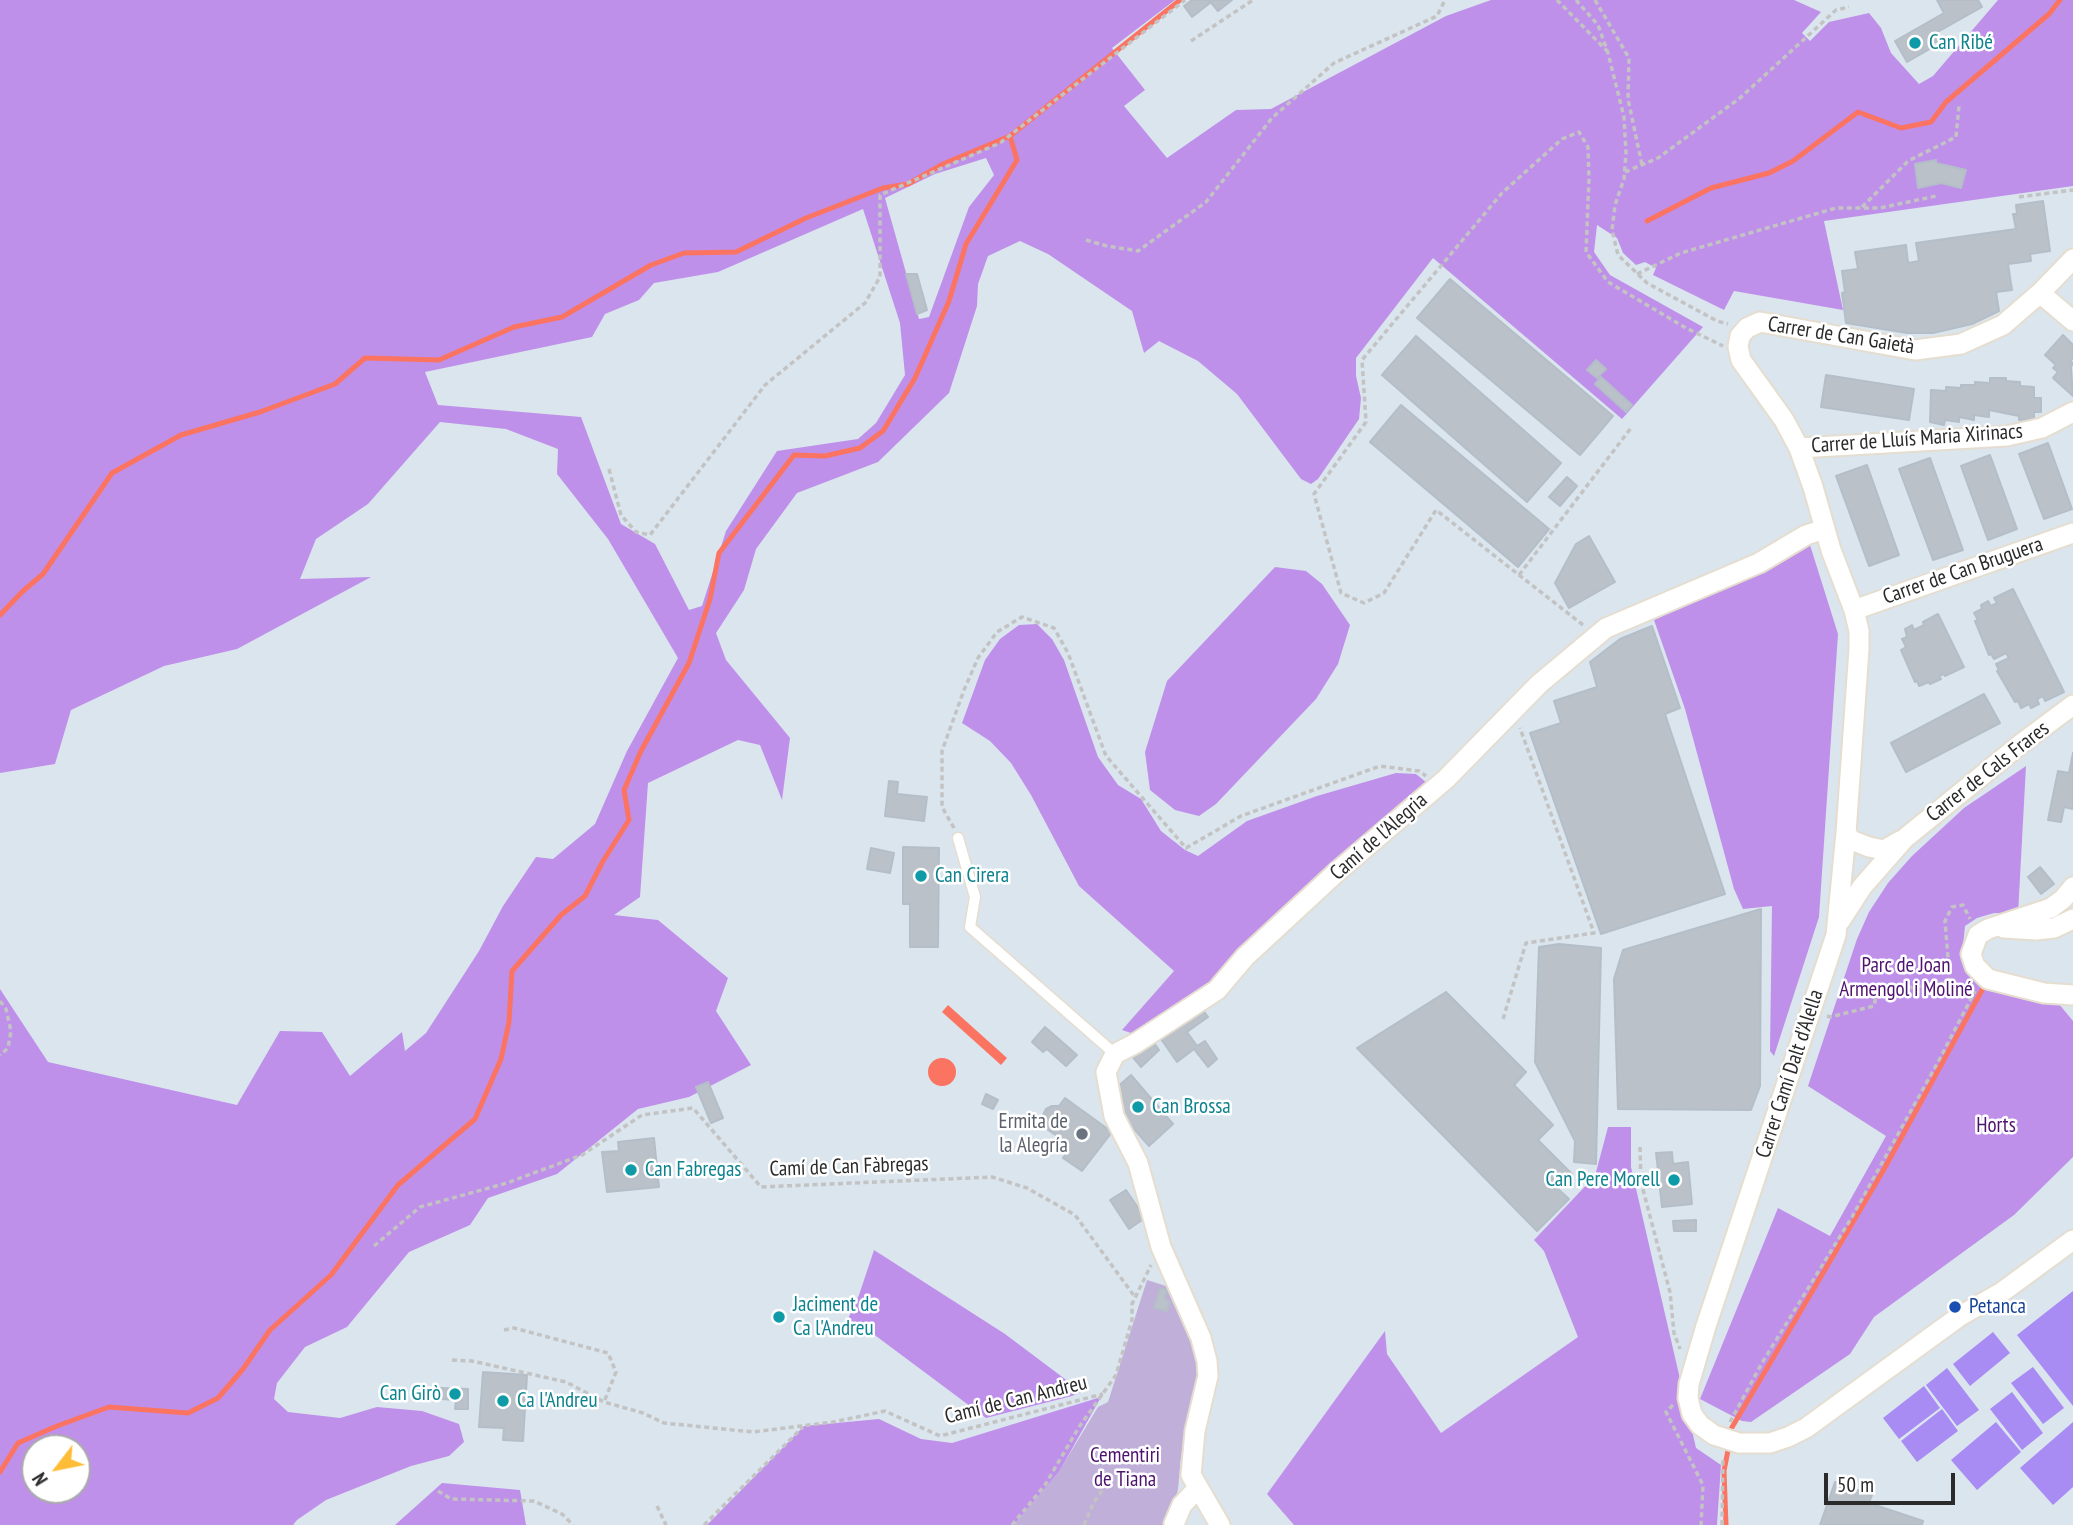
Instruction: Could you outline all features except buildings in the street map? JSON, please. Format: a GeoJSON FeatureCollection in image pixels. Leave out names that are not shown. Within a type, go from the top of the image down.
{"type":"FeatureCollection","features":[{"type":"Feature","properties":{"kind":"street","name":"Carrer de Can Gaietà"},"geometry":{"type":"LineString","coordinates":[[1747,328],[1760,323],[1779,325],[1915,351],[1961,344],[2003,325],[2073,259]]}},
{"type":"Feature","properties":{"kind":"street"},"geometry":{"type":"LineString","coordinates":[[2040,293],[2073,321]]}},
{"type":"Feature","properties":{"kind":"street"},"geometry":{"type":"LineString","coordinates":[[1738,347],[1740,336],[1747,328]]}},
{"type":"Feature","properties":{"kind":"street","name":"Carrer Camí Dalt d'Alella"},"geometry":{"type":"LineString","coordinates":[[1690,1385],[1838,925],[1858,649],[1854,610],[1799,449],[1765,391],[1749,374],[1741,360],[1738,347]]}},
{"type":"Feature","properties":{"kind":"street","name":"Carrer de Lluís Maria Xirinacs"},"geometry":{"type":"LineString","coordinates":[[1799,449],[2007,436],[2042,428],[2073,412]]}},
{"type":"Feature","properties":{"kind":"street","name":"Camí de l'Alegria"},"geometry":{"type":"LineString","coordinates":[[1115,1054],[1217,990],[1245,957],[1439,785],[1539,684],[1606,628],[1759,563],[1806,535],[1825,529]]}},
{"type":"Feature","properties":{"kind":"street","name":"Carrer de Can Bruguera"},"geometry":{"type":"LineString","coordinates":[[1854,610],[2073,533]]}},
{"type":"Feature","properties":{"kind":"street","name":"Carrer de Cals Frares"},"geometry":{"type":"LineString","coordinates":[[1838,925],[1862,887],[1904,839],[2073,705]]}},
{"type":"Feature","properties":{"kind":"street","name":"Carrer de Cals Frares"},"geometry":{"type":"LineString","coordinates":[[1846,832],[1851,840],[1884,849],[1904,839]]}},
{"type":"Feature","properties":{"kind":"street"},"geometry":{"type":"LineString","coordinates":[[2073,887],[2051,908],[1993,927],[1978,936],[1971,954],[1975,966],[1983,976],[1998,984],[2073,995]]}},
{"type":"Feature","properties":{"kind":"street"},"geometry":{"type":"LineString","coordinates":[[1993,927],[2036,930],[2054,928],[2073,919]]}},
{"type":"Feature","properties":{"kind":"street"},"geometry":{"type":"LineString","coordinates":[[1115,1054],[1106,1072],[1114,1116],[1138,1163],[1161,1247],[1201,1338],[1207,1361],[1208,1376],[1190,1463],[1191,1475],[1197,1489],[1220,1525]]}},
{"type":"Feature","properties":{"kind":"street"},"geometry":{"type":"LineString","coordinates":[[1690,1385],[1692,1413],[1700,1425],[1726,1439],[1770,1443],[1788,1437],[1806,1428],[1960,1316],[2002,1292],[2073,1240]]}},
{"type":"Feature","properties":{"kind":"street"},"geometry":{"type":"LineString","coordinates":[[1174,1524],[1182,1505],[1197,1489]]}},
{"type":"Feature","properties":{"kind":"lane"},"geometry":{"type":"LineString","coordinates":[[958,838],[975,897],[970,927],[1115,1054]]}},
{"type":"Feature","properties":{"kind":"path"},"geometry":{"type":"LineString","coordinates":[[609,469],[621,515],[636,532],[650,535],[765,385],[865,303],[880,277],[880,195],[1000,144],[1185,0]]}},
{"type":"Feature","properties":{"kind":"path"},"geometry":{"type":"LineString","coordinates":[[1191,41],[1253,0]]}},
{"type":"Feature","properties":{"kind":"path"},"geometry":{"type":"LineString","coordinates":[[1086,240],[1138,251],[1206,202],[1272,118],[1334,63],[1437,16],[1445,0]]}},
{"type":"Feature","properties":{"kind":"path"},"geometry":{"type":"LineString","coordinates":[[1556,0],[1608,53]]}},
{"type":"Feature","properties":{"kind":"path"},"geometry":{"type":"LineString","coordinates":[[1576,0],[1598,25],[1624,117],[1625,172],[1615,205],[1612,230],[1618,255],[1647,283],[1717,321],[1747,328]]}},
{"type":"Feature","properties":{"kind":"path"},"geometry":{"type":"LineString","coordinates":[[1595,0],[1629,58],[1628,99],[1642,165]]}},
{"type":"Feature","properties":{"kind":"path"},"geometry":{"type":"LineString","coordinates":[[1625,172],[1658,158],[1740,98],[1836,10],[1849,7]]}},
{"type":"Feature","properties":{"kind":"path"},"geometry":{"type":"LineString","coordinates":[[1861,208],[1908,161],[1956,137],[1959,106]]}},
{"type":"Feature","properties":{"kind":"path"},"geometry":{"type":"LineString","coordinates":[[1597,635],[1436,510],[1384,593],[1364,603],[1341,593],[1314,495],[1366,422],[1362,360],[1502,193],[1562,139],[1579,132],[1588,147],[1586,252],[1608,282],[1724,347],[1738,347]]}},
{"type":"Feature","properties":{"kind":"path"},"geometry":{"type":"LineString","coordinates":[[2019,197],[2073,190]]}},
{"type":"Feature","properties":{"kind":"path"},"geometry":{"type":"LineString","coordinates":[[1637,274],[1694,249],[1836,208],[1880,208],[1936,196]]}},
{"type":"Feature","properties":{"kind":"path"},"geometry":{"type":"LineString","coordinates":[[1519,575],[1631,428]]}},
{"type":"Feature","properties":{"kind":"path"},"geometry":{"type":"LineString","coordinates":[[958,838],[943,807],[943,751],[978,658],[997,632],[1022,617],[1054,628],[1068,653],[1106,756],[1186,848],[1241,816],[1380,766],[1419,771],[1439,785]]}},
{"type":"Feature","properties":{"kind":"path"},"geometry":{"type":"LineString","coordinates":[[1503,1019],[1526,943],[1594,933],[1514,709]]}},
{"type":"Feature","properties":{"kind":"path"},"geometry":{"type":"LineString","coordinates":[[1812,1010],[1830,1017],[1874,1006],[1877,992],[1950,982],[1945,921],[1952,907],[1963,905]]}},
{"type":"Feature","properties":{"kind":"path"},"geometry":{"type":"LineString","coordinates":[[1722,1525],[1726,1439],[1762,1363],[1852,1217],[1983,976]]}},
{"type":"Feature","properties":{"kind":"path"},"geometry":{"type":"LineString","coordinates":[[0,1001],[6,1009],[11,1031],[8,1048],[0,1055]]}},
{"type":"Feature","properties":{"kind":"path","name":"Camí de Can Fàbregas"},"geometry":{"type":"LineString","coordinates":[[374,1246],[420,1207],[507,1183],[582,1155],[642,1115],[693,1108],[761,1187],[992,1177],[1027,1188],[1075,1215],[1135,1297]]}},
{"type":"Feature","properties":{"kind":"path"},"geometry":{"type":"LineString","coordinates":[[1640,1147],[1641,1182],[1671,1292],[1674,1333],[1690,1385],[1666,1412],[1703,1485],[1701,1525]]}},
{"type":"Feature","properties":{"kind":"path"},"geometry":{"type":"LineString","coordinates":[[1012,1525],[1045,1485],[1079,1427],[1116,1375],[1132,1320],[1132,1304],[1161,1247]]}},
{"type":"Feature","properties":{"kind":"path"},"geometry":{"type":"LineString","coordinates":[[504,1329],[514,1328],[608,1353],[616,1371],[604,1402]]}},
{"type":"Feature","properties":{"kind":"path","name":"Camí de Can Andreu"},"geometry":{"type":"LineString","coordinates":[[452,1360],[472,1361],[566,1382],[604,1402],[643,1413],[664,1423],[752,1432],[833,1422],[885,1411],[940,1437],[1102,1394]]}},
{"type":"Feature","properties":{"kind":"path"},"geometry":{"type":"LineString","coordinates":[[704,1525],[804,1426]]}},
{"type":"Feature","properties":{"kind":"path"},"geometry":{"type":"LineString","coordinates":[[1084,1525],[1094,1502],[1106,1485]]}},
{"type":"Feature","properties":{"kind":"path"},"geometry":{"type":"LineString","coordinates":[[438,1491],[451,1499],[534,1501],[562,1514],[573,1525]]}},
{"type":"Feature","properties":{"kind":"path"},"geometry":{"type":"LineString","coordinates":[[657,1506],[666,1525]]}},
{"type":"Feature","properties":{"kind":"green space"},"geometry":{"type":"Polygon","coordinates":[[[0,0],[1175,0],[1112,48],[1145,90],[1124,106],[1167,158],[1236,110],[1271,109],[1446,16],[1491,0],[1794,0],[1821,12],[1802,33],[1810,41],[1829,22],[1869,13],[1881,28],[1891,53],[1919,84],[1933,76],[1998,0],[2073,0],[2073,186],[1824,221],[1843,310],[1734,291],[1724,310],[1653,275],[1656,268],[1645,262],[1636,265],[1623,253],[1617,238],[1597,225],[1594,252],[1610,275],[1703,327],[1622,419],[1433,258],[1356,358],[1356,376],[1361,398],[1359,419],[1318,479],[1311,484],[1301,479],[1237,394],[1198,361],[1159,341],[1144,353],[1132,311],[1048,254],[1020,241],[988,256],[978,284],[977,306],[949,393],[878,462],[797,493],[756,549],[744,590],[716,633],[726,660],[790,738],[782,800],[760,745],[738,740],[648,783],[640,897],[614,915],[658,920],[728,978],[716,1011],[751,1065],[689,1097],[638,1109],[557,1174],[488,1198],[470,1225],[409,1252],[347,1327],[305,1347],[277,1383],[274,1399],[288,1412],[340,1418],[377,1407],[422,1411],[459,1424],[464,1442],[449,1456],[411,1466],[326,1500],[293,1525],[0,1525],[0,989],[48,1062],[237,1105],[280,1031],[322,1032],[350,1076],[402,1032],[405,1051],[426,1033],[536,857],[553,859],[595,824],[627,751],[678,658],[608,539],[557,474],[558,449],[506,429],[440,422],[368,504],[316,539],[300,579],[371,577],[237,649],[164,666],[71,710],[55,764],[0,773],[0,0]],[[986,158],[935,174],[885,198],[919,319],[929,317],[969,207],[994,175],[986,158]],[[863,209],[718,272],[654,283],[639,300],[605,314],[592,337],[425,372],[438,405],[581,417],[621,524],[655,544],[689,610],[702,606],[726,531],[777,451],[858,439],[876,423],[905,375],[900,323],[863,209]]]}},
{"type":"Feature","properties":{"kind":"green space"},"geometry":{"type":"Polygon","coordinates":[[[1810,545],[1838,634],[1819,917],[1774,1056],[1770,1051],[1772,906],[1743,909],[1734,889],[1685,709],[1654,620],[1810,545]]]}},
{"type":"Feature","properties":{"kind":"green space"},"geometry":{"type":"Polygon","coordinates":[[[1275,567],[1306,571],[1322,584],[1350,625],[1338,664],[1316,699],[1216,804],[1199,816],[1175,810],[1150,790],[1145,752],[1167,681],[1275,567]]]}},
{"type":"Feature","properties":{"kind":"green space"},"geometry":{"type":"Polygon","coordinates":[[[1037,624],[1052,639],[1064,660],[1098,757],[1118,785],[1141,799],[1161,831],[1185,850],[1198,856],[1247,821],[1317,796],[1396,773],[1416,774],[1427,783],[1218,975],[1137,1035],[1122,1030],[1174,971],[1079,886],[1011,763],[990,741],[962,723],[985,660],[1000,639],[1019,625],[1037,624]]]}},
{"type":"Feature","properties":{"kind":"green space"},"geometry":{"type":"Polygon","coordinates":[[[2026,766],[2018,914],[1994,913],[1977,918],[1965,926],[1962,956],[1972,976],[1985,990],[2059,1004],[2073,1021],[2073,1157],[2014,1215],[1874,1317],[1850,1354],[1751,1422],[1742,1421],[1700,1399],[1778,1208],[1830,1236],[1886,1136],[1808,1086],[1857,939],[1869,912],[1888,883],[1912,856],[1964,808],[2026,766]]]}},
{"type":"Feature","properties":{"kind":"green space"},"geometry":{"type":"Polygon","coordinates":[[[1608,1127],[1631,1127],[1631,1167],[1696,1448],[1721,1465],[1717,1525],[1294,1525],[1267,1494],[1385,1331],[1387,1354],[1441,1433],[1578,1337],[1544,1251],[1534,1240],[1595,1176],[1608,1127]]]}},
{"type":"Feature","properties":{"kind":"green space"},"geometry":{"type":"Polygon","coordinates":[[[874,1250],[1005,1334],[1073,1385],[1085,1390],[1072,1396],[986,1418],[876,1336],[847,1321],[874,1250]]]}},
{"type":"Feature","properties":{"kind":"green space","name":"Cementiri de Tiana"},"geometry":{"type":"Polygon","coordinates":[[[1147,1280],[1169,1287],[1197,1349],[1200,1379],[1181,1456],[1178,1489],[1170,1522],[1177,1525],[1014,1525],[1058,1473],[1098,1407],[1108,1402],[1147,1280]]]}},
{"type":"Feature","properties":{"kind":"green space"},"geometry":{"type":"Polygon","coordinates":[[[1101,1397],[1059,1472],[1014,1525],[707,1525],[804,1426],[879,1419],[921,1439],[952,1443],[1101,1397]]]}},
{"type":"Feature","properties":{"kind":"green space"},"geometry":{"type":"Polygon","coordinates":[[[442,1483],[520,1490],[526,1525],[395,1525],[442,1483]]]}},
{"type":"Feature","properties":{"kind":"shaded area"},"geometry":{"type":"Polygon","coordinates":[[[948,1005],[1007,1058],[1001,1065],[942,1012],[948,1005]]]}},
{"type":"Feature","properties":{"kind":"shaded area"},"geometry":{"type":"Polygon","coordinates":[[[942,1058],[952,1062],[956,1072],[952,1082],[942,1086],[932,1082],[928,1072],[932,1062],[942,1058]]]}},
{"type":"Feature","properties":{"kind":"shaded area"},"geometry":{"type":"Polygon","coordinates":[[[2073,1291],[2073,1406],[2017,1335],[2073,1291]]]}},
{"type":"Feature","properties":{"kind":"shaded area"},"geometry":{"type":"Polygon","coordinates":[[[1993,1332],[2010,1353],[1970,1386],[1953,1364],[1993,1332]]]}},
{"type":"Feature","properties":{"kind":"shaded area"},"geometry":{"type":"Polygon","coordinates":[[[2033,1367],[2064,1408],[2043,1424],[2011,1383],[2033,1367]]]}},
{"type":"Feature","properties":{"kind":"shaded area"},"geometry":{"type":"Polygon","coordinates":[[[1947,1368],[1979,1410],[1957,1426],[1926,1385],[1947,1368]]]}},
{"type":"Feature","properties":{"kind":"shaded area"},"geometry":{"type":"Polygon","coordinates":[[[1924,1386],[1940,1408],[1899,1439],[1883,1418],[1924,1386]]]}},
{"type":"Feature","properties":{"kind":"shaded area"},"geometry":{"type":"Polygon","coordinates":[[[2012,1392],[2043,1433],[2022,1450],[1990,1409],[2012,1392]]]}},
{"type":"Feature","properties":{"kind":"shaded area"},"geometry":{"type":"Polygon","coordinates":[[[1942,1409],[1958,1431],[1917,1462],[1901,1441],[1942,1409]]]}},
{"type":"Feature","properties":{"kind":"shaded area"},"geometry":{"type":"Polygon","coordinates":[[[1996,1422],[2021,1452],[1977,1490],[1951,1460],[1996,1422]]]}},
{"type":"Feature","properties":{"kind":"shaded area"},"geometry":{"type":"Polygon","coordinates":[[[2073,1422],[2073,1487],[2053,1505],[2020,1468],[2073,1422]]]}},
{"type":"Feature","properties":{"kind":"waterway"},"geometry":{"type":"LineString","coordinates":[[0,1472],[18,1443],[109,1407],[188,1413],[218,1398],[243,1369],[270,1330],[331,1275],[398,1185],[475,1119],[501,1059],[509,1022],[512,971],[561,915],[585,896],[629,820],[624,790],[641,751],[689,663],[710,599],[719,553],[794,455],[825,456],[860,448],[883,431],[915,378],[949,301],[966,244],[1017,160],[1010,136],[1180,0]]}},
{"type":"Feature","properties":{"kind":"waterway"},"geometry":{"type":"LineString","coordinates":[[1647,221],[1711,188],[1769,173],[1793,161],[1858,112],[1901,128],[1931,122],[1946,102],[2049,14],[2060,0]]}},
{"type":"Feature","properties":{"kind":"waterway"},"geometry":{"type":"LineString","coordinates":[[0,615],[43,574],[112,473],[181,435],[260,412],[335,384],[365,358],[439,360],[514,327],[562,317],[651,265],[684,253],[736,252],[806,218],[883,188],[908,184],[943,164],[1010,136]]}},
{"type":"Feature","properties":{"kind":"waterway"},"geometry":{"type":"LineString","coordinates":[[1730,1435],[1731,1429],[1883,1171],[1987,981]]}},
{"type":"Feature","properties":{"kind":"waterway"},"geometry":{"type":"LineString","coordinates":[[1726,1525],[1724,1471],[1729,1445]]}},
{"type":"Feature","properties":{"kind":"place","name":"Can Ribé"},"geometry":{"type":"Point","coordinates":[1915,43]}},
{"type":"Feature","properties":{"kind":"place","name":"Can Cirera"},"geometry":{"type":"Point","coordinates":[921,876]}},
{"type":"Feature","properties":{"kind":"place","name":"Can Brossa"},"geometry":{"type":"Point","coordinates":[1138,1107]}},
{"type":"Feature","properties":{"kind":"place","name":"Ermita de la Alegría"},"geometry":{"type":"Point","coordinates":[1082,1134]}},
{"type":"Feature","properties":{"kind":"place","name":"Can Fabregas"},"geometry":{"type":"Point","coordinates":[631,1170]}},
{"type":"Feature","properties":{"kind":"place","name":"Can Pere Morell"},"geometry":{"type":"Point","coordinates":[1674,1180]}},
{"type":"Feature","properties":{"kind":"place","name":"Petanca"},"geometry":{"type":"Point","coordinates":[1955,1307]}},
{"type":"Feature","properties":{"kind":"place","name":"Jaciment de Ca l'Andreu"},"geometry":{"type":"Point","coordinates":[779,1317]}},
{"type":"Feature","properties":{"kind":"place","name":"Can Girò"},"geometry":{"type":"Point","coordinates":[455,1394]}},
{"type":"Feature","properties":{"kind":"place","name":"Ca l'Andreu"},"geometry":{"type":"Point","coordinates":[503,1401]}},
{"type":"Feature","properties":{"kind":"park label","name":"Parc de Joan Armengol i Moliné"},"geometry":{"type":"Point","coordinates":[1906,978]}},
{"type":"Feature","properties":{"kind":"park label","name":"Horts"},"geometry":{"type":"Point","coordinates":[1996,1126]}}]}
